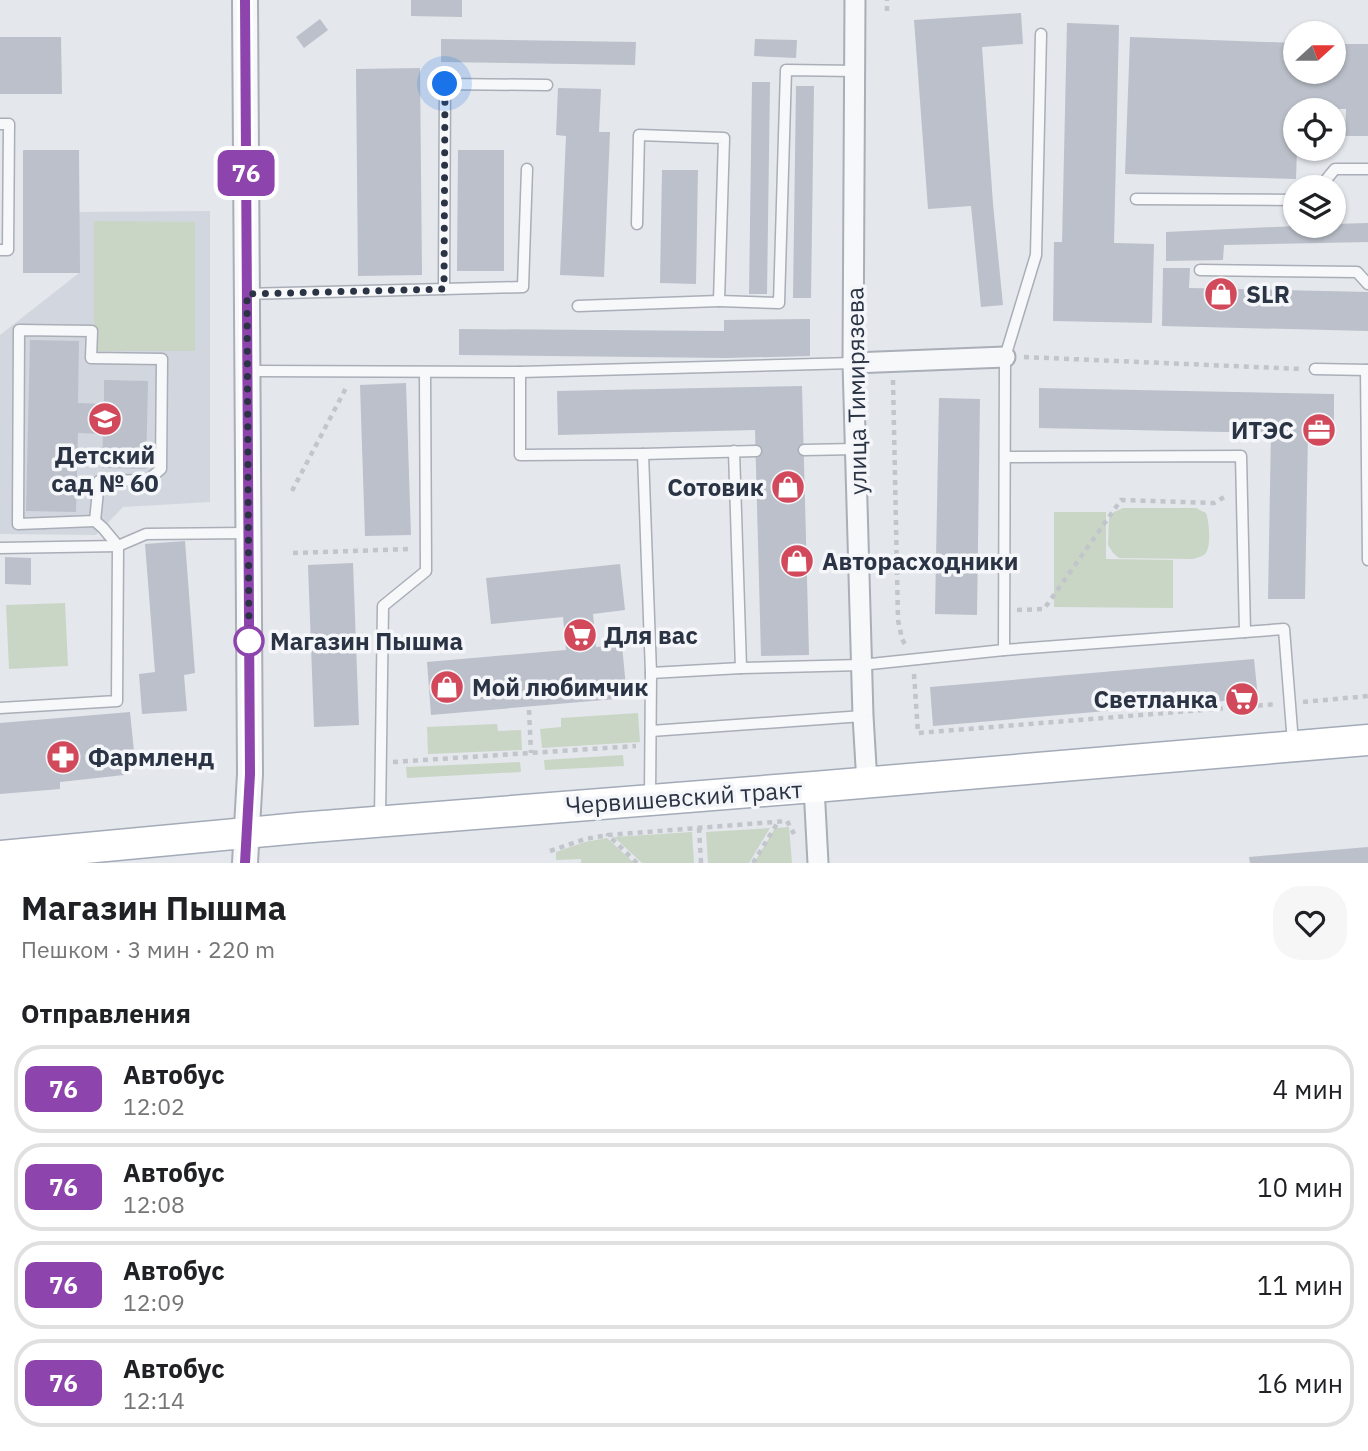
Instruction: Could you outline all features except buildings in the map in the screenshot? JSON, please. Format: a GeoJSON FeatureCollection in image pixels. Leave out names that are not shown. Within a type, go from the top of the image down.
{"type":"FeatureCollection","features":[{"type":"Feature","properties":{"kind":"main road","name":"Червишевский тракт"},"geometry":{"type":"LineString","coordinates":[[0,856],[247,832],[1368,740]]}},
{"type":"Feature","properties":{"kind":"street"},"geometry":{"type":"LineString","coordinates":[[245,0],[250,774],[246,863]]}},
{"type":"Feature","properties":{"kind":"street","name":"улица Тимирязева"},"geometry":{"type":"LineString","coordinates":[[855,0],[853,363],[867,783]]}},
{"type":"Feature","properties":{"kind":"street"},"geometry":{"type":"LineString","coordinates":[[853,363],[1005,357]]}},
{"type":"Feature","properties":{"kind":"street"},"geometry":{"type":"LineString","coordinates":[[814,787],[818,863]]}},
{"type":"Feature","properties":{"kind":"lane"},"geometry":{"type":"LineString","coordinates":[[1004,650],[1005,357],[1035,255],[1041,34]]}},
{"type":"Feature","properties":{"kind":"lane"},"geometry":{"type":"LineString","coordinates":[[578,306],[719,301],[779,303],[786,70],[856,71]]}},
{"type":"Feature","properties":{"kind":"lane"},"geometry":{"type":"LineString","coordinates":[[444,289],[445,84],[547,85]]}},
{"type":"Feature","properties":{"kind":"lane"},"geometry":{"type":"LineString","coordinates":[[0,124],[9,124],[8,250],[0,250]]}},
{"type":"Feature","properties":{"kind":"lane"},"geometry":{"type":"LineString","coordinates":[[637,224],[639,135],[724,138],[719,301]]}},
{"type":"Feature","properties":{"kind":"lane"},"geometry":{"type":"LineString","coordinates":[[247,294],[523,287],[527,169]]}},
{"type":"Feature","properties":{"kind":"lane"},"geometry":{"type":"LineString","coordinates":[[1330,175],[1335,169],[1368,169]]}},
{"type":"Feature","properties":{"kind":"lane"},"geometry":{"type":"LineString","coordinates":[[1136,199],[1283,200]]}},
{"type":"Feature","properties":{"kind":"lane"},"geometry":{"type":"LineString","coordinates":[[1200,270],[1357,272],[1368,284]]}},
{"type":"Feature","properties":{"kind":"lane"},"geometry":{"type":"LineString","coordinates":[[0,708],[117,701],[118,546],[103,527],[95,522],[18,524],[19,330],[92,331],[91,358],[162,359],[161,470],[148,480],[99,481],[95,522]]}},
{"type":"Feature","properties":{"kind":"lane"},"geometry":{"type":"LineString","coordinates":[[247,371],[520,372],[853,363]]}},
{"type":"Feature","properties":{"kind":"lane"},"geometry":{"type":"LineString","coordinates":[[1315,369],[1367,370],[1368,560]]}},
{"type":"Feature","properties":{"kind":"lane"},"geometry":{"type":"LineString","coordinates":[[380,821],[383,606],[426,571],[425,372]]}},
{"type":"Feature","properties":{"kind":"lane"},"geometry":{"type":"LineString","coordinates":[[520,372],[520,455],[756,451]]}},
{"type":"Feature","properties":{"kind":"lane"},"geometry":{"type":"LineString","coordinates":[[804,450],[856,449]]}},
{"type":"Feature","properties":{"kind":"lane"},"geometry":{"type":"LineString","coordinates":[[734,452],[741,668]]}},
{"type":"Feature","properties":{"kind":"lane"},"geometry":{"type":"LineString","coordinates":[[643,454],[651,673],[650,800]]}},
{"type":"Feature","properties":{"kind":"lane"},"geometry":{"type":"LineString","coordinates":[[1005,457],[1241,456],[1245,632]]}},
{"type":"Feature","properties":{"kind":"lane"},"geometry":{"type":"LineString","coordinates":[[0,548],[118,546],[146,534],[248,533]]}},
{"type":"Feature","properties":{"kind":"lane"},"geometry":{"type":"LineString","coordinates":[[651,673],[861,665],[1004,650],[1284,629],[1293,745]]}},
{"type":"Feature","properties":{"kind":"lane"},"geometry":{"type":"LineString","coordinates":[[651,731],[863,716]]}},
{"type":"Feature","properties":{"kind":"path"},"geometry":{"type":"LineString","coordinates":[[887,0],[887,11]]}},
{"type":"Feature","properties":{"kind":"path"},"geometry":{"type":"LineString","coordinates":[[1005,357],[1315,369]]}},
{"type":"Feature","properties":{"kind":"path"},"geometry":{"type":"LineString","coordinates":[[893,361],[898,620],[901,639],[913,660],[918,733],[1368,696]]}},
{"type":"Feature","properties":{"kind":"path"},"geometry":{"type":"LineString","coordinates":[[292,491],[355,372]]}},
{"type":"Feature","properties":{"kind":"path"},"geometry":{"type":"LineString","coordinates":[[1004,611],[1044,609],[1121,500],[1214,503],[1242,487]]}},
{"type":"Feature","properties":{"kind":"path"},"geometry":{"type":"LineString","coordinates":[[293,553],[426,549]]}},
{"type":"Feature","properties":{"kind":"path"},"geometry":{"type":"LineString","coordinates":[[529,710],[531,753]]}},
{"type":"Feature","properties":{"kind":"path"},"geometry":{"type":"LineString","coordinates":[[381,763],[650,745]]}},
{"type":"Feature","properties":{"kind":"path"},"geometry":{"type":"LineString","coordinates":[[550,850],[608,835],[787,821],[794,832]]}},
{"type":"Feature","properties":{"kind":"path"},"geometry":{"type":"LineString","coordinates":[[753,863],[778,822]]}},
{"type":"Feature","properties":{"kind":"path"},"geometry":{"type":"LineString","coordinates":[[699,828],[701,863]]}},
{"type":"Feature","properties":{"kind":"path"},"geometry":{"type":"LineString","coordinates":[[608,835],[637,863]]}},
{"type":"Feature","properties":{"kind":"shaded area","name":"Детский сад № 60"},"geometry":{"type":"Polygon","coordinates":[[[210,211],[210,502],[123,507],[96,535],[0,534],[0,335],[79,273],[79,212],[210,211]]]}},
{"type":"Feature","properties":{"kind":"green space"},"geometry":{"type":"Polygon","coordinates":[[[94,221],[195,222],[195,351],[94,351],[94,221]]]}},
{"type":"Feature","properties":{"kind":"green space"},"geometry":{"type":"Polygon","coordinates":[[[1123,508],[1196,508],[1206,513],[1209,534],[1207,551],[1193,559],[1119,558],[1108,545],[1109,518],[1123,508]]]}},
{"type":"Feature","properties":{"kind":"green space"},"geometry":{"type":"Polygon","coordinates":[[[1054,512],[1106,512],[1106,559],[1173,560],[1173,608],[1054,607],[1054,512]]]}},
{"type":"Feature","properties":{"kind":"green space"},"geometry":{"type":"Polygon","coordinates":[[[65,603],[68,666],[9,669],[6,605],[65,603]]]}},
{"type":"Feature","properties":{"kind":"green space"},"geometry":{"type":"Polygon","coordinates":[[[638,713],[640,742],[542,748],[540,729],[561,727],[561,718],[638,713]]]}},
{"type":"Feature","properties":{"kind":"green space"},"geometry":{"type":"Polygon","coordinates":[[[497,724],[498,731],[521,730],[522,750],[428,754],[427,727],[497,724]]]}},
{"type":"Feature","properties":{"kind":"green space"},"geometry":{"type":"Polygon","coordinates":[[[623,755],[624,766],[545,770],[544,760],[623,755]]]}},
{"type":"Feature","properties":{"kind":"green space"},"geometry":{"type":"Polygon","coordinates":[[[520,762],[521,772],[407,778],[406,767],[520,762]]]}},
{"type":"Feature","properties":{"kind":"green space"},"geometry":{"type":"Polygon","coordinates":[[[789,827],[792,863],[754,863],[775,828],[789,827]]]}},
{"type":"Feature","properties":{"kind":"green space"},"geometry":{"type":"Polygon","coordinates":[[[770,828],[749,863],[708,863],[706,832],[770,828]]]}},
{"type":"Feature","properties":{"kind":"green space"},"geometry":{"type":"Polygon","coordinates":[[[692,832],[694,863],[642,863],[614,837],[692,832]]]}},
{"type":"Feature","properties":{"kind":"green space"},"geometry":{"type":"Polygon","coordinates":[[[607,838],[634,863],[556,860],[556,852],[607,838]]]}},
{"type":"Feature","properties":{"kind":"bus line","name":"76"},"geometry":{"type":"LineString","coordinates":[[245,0],[250,774],[245,863]]}},
{"type":"Feature","properties":{"kind":"place","name":"SLR"},"geometry":{"type":"Point","coordinates":[1221,294]}},
{"type":"Feature","properties":{"kind":"place","name":"Детский сад № 60"},"geometry":{"type":"Point","coordinates":[105,419]}},
{"type":"Feature","properties":{"kind":"place","name":"ИТЭС"},"geometry":{"type":"Point","coordinates":[1319,430]}},
{"type":"Feature","properties":{"kind":"place","name":"Сотовик"},"geometry":{"type":"Point","coordinates":[788,487]}},
{"type":"Feature","properties":{"kind":"place","name":"Авторасходники"},"geometry":{"type":"Point","coordinates":[797,561]}},
{"type":"Feature","properties":{"kind":"place","name":"Для вас"},"geometry":{"type":"Point","coordinates":[580,635]}},
{"type":"Feature","properties":{"kind":"place","name":"Магазин Пышма"},"geometry":{"type":"Point","coordinates":[249,641]}},
{"type":"Feature","properties":{"kind":"place","name":"Мой любимчик"},"geometry":{"type":"Point","coordinates":[447,687]}},
{"type":"Feature","properties":{"kind":"place","name":"Светланка"},"geometry":{"type":"Point","coordinates":[1242,699]}},
{"type":"Feature","properties":{"kind":"place","name":"Фармленд"},"geometry":{"type":"Point","coordinates":[63,757]}},
{"type":"Feature","properties":{"kind":"route"},"geometry":{"type":"LineString","coordinates":[[249,641],[247,294],[444,289],[445,84]]}}]}
